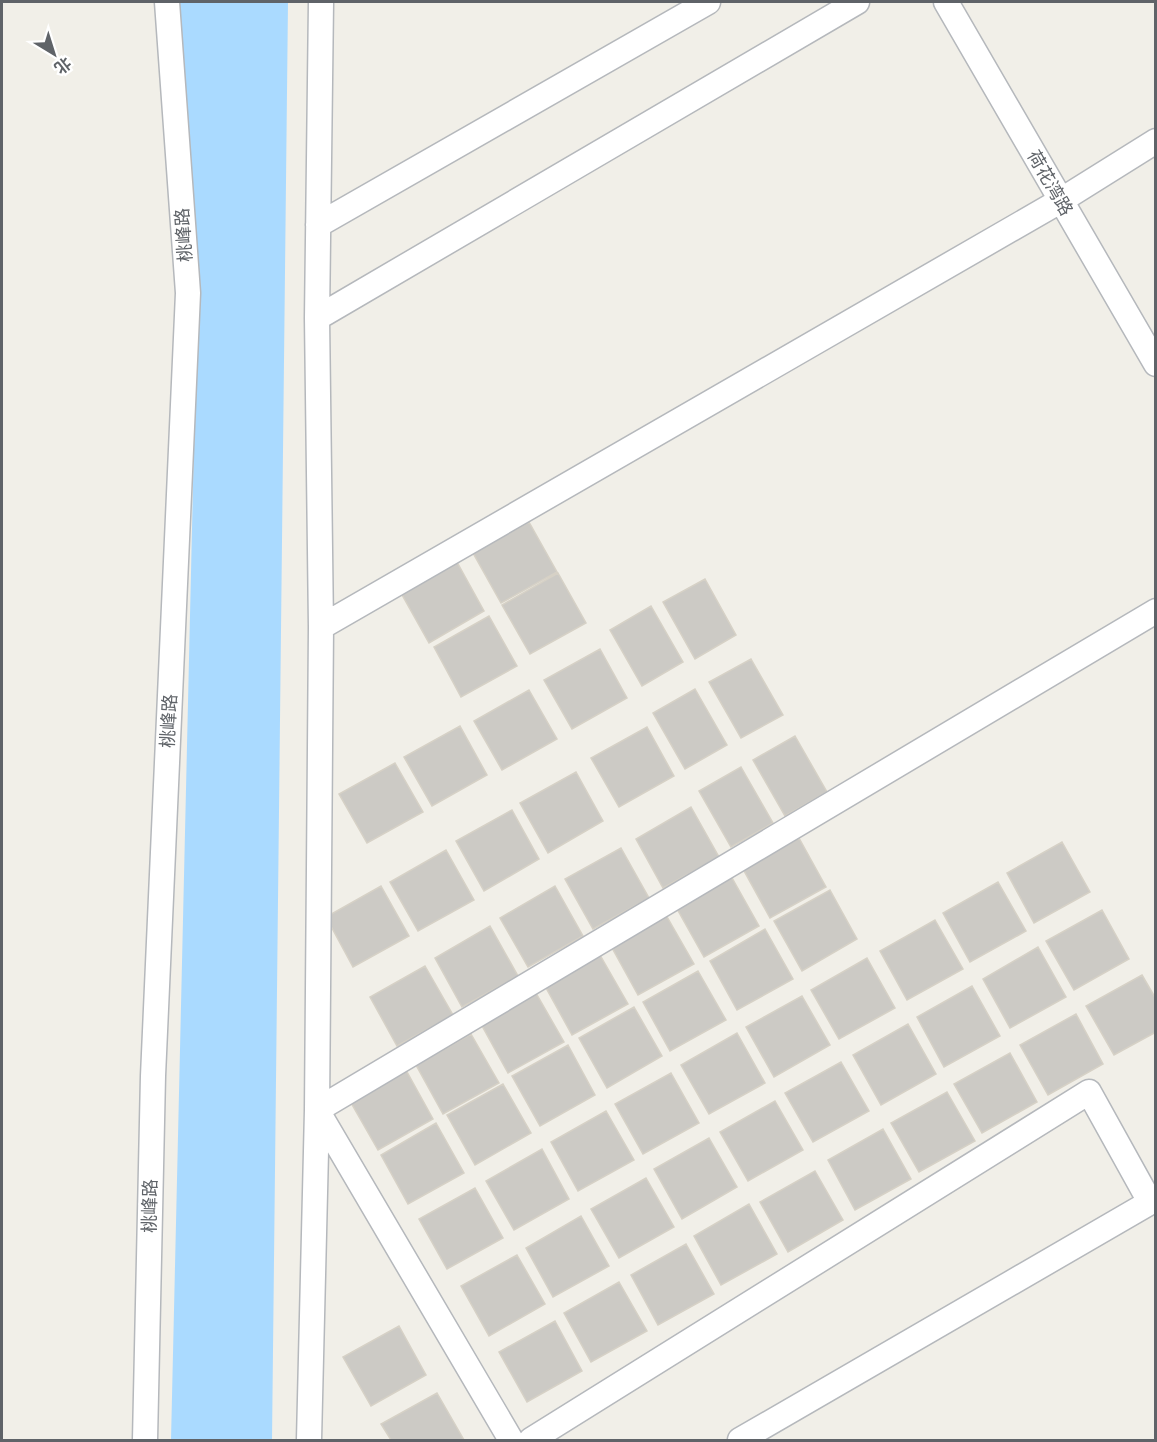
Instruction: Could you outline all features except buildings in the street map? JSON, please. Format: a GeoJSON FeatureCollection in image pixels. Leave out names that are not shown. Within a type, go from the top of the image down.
{"type":"FeatureCollection","features":[{"type":"Feature","properties":{"kind":"street","name":"桃峰路"},"geometry":{"type":"LineString","coordinates":[[145,1440],[153,1076],[188,293],[167,2]]}},
{"type":"Feature","properties":{"kind":"street"},"geometry":{"type":"LineString","coordinates":[[309,1440],[317,1110],[321,627],[317,318],[321,2]]}},
{"type":"Feature","properties":{"kind":"street"},"geometry":{"type":"LineString","coordinates":[[318,225],[708,2]]}},
{"type":"Feature","properties":{"kind":"street"},"geometry":{"type":"LineString","coordinates":[[317,318],[857,2]]}},
{"type":"Feature","properties":{"kind":"street","name":"荷花湾路"},"geometry":{"type":"LineString","coordinates":[[946,2],[1155,364]]}},
{"type":"Feature","properties":{"kind":"street"},"geometry":{"type":"LineString","coordinates":[[321,627],[1060,201],[1155,141]]}},
{"type":"Feature","properties":{"kind":"street"},"geometry":{"type":"LineString","coordinates":[[317,1110],[1155,611]]}},
{"type":"Feature","properties":{"kind":"street"},"geometry":{"type":"LineString","coordinates":[[317,1110],[521,1440],[1089,1092],[1153,1200],[740,1440]]}},
{"type":"Feature","properties":{"kind":"water"},"geometry":{"type":"Polygon","coordinates":[[[178,2],[288,2],[272,1440],[171,1440],[197,312],[178,2]]]}}]}
